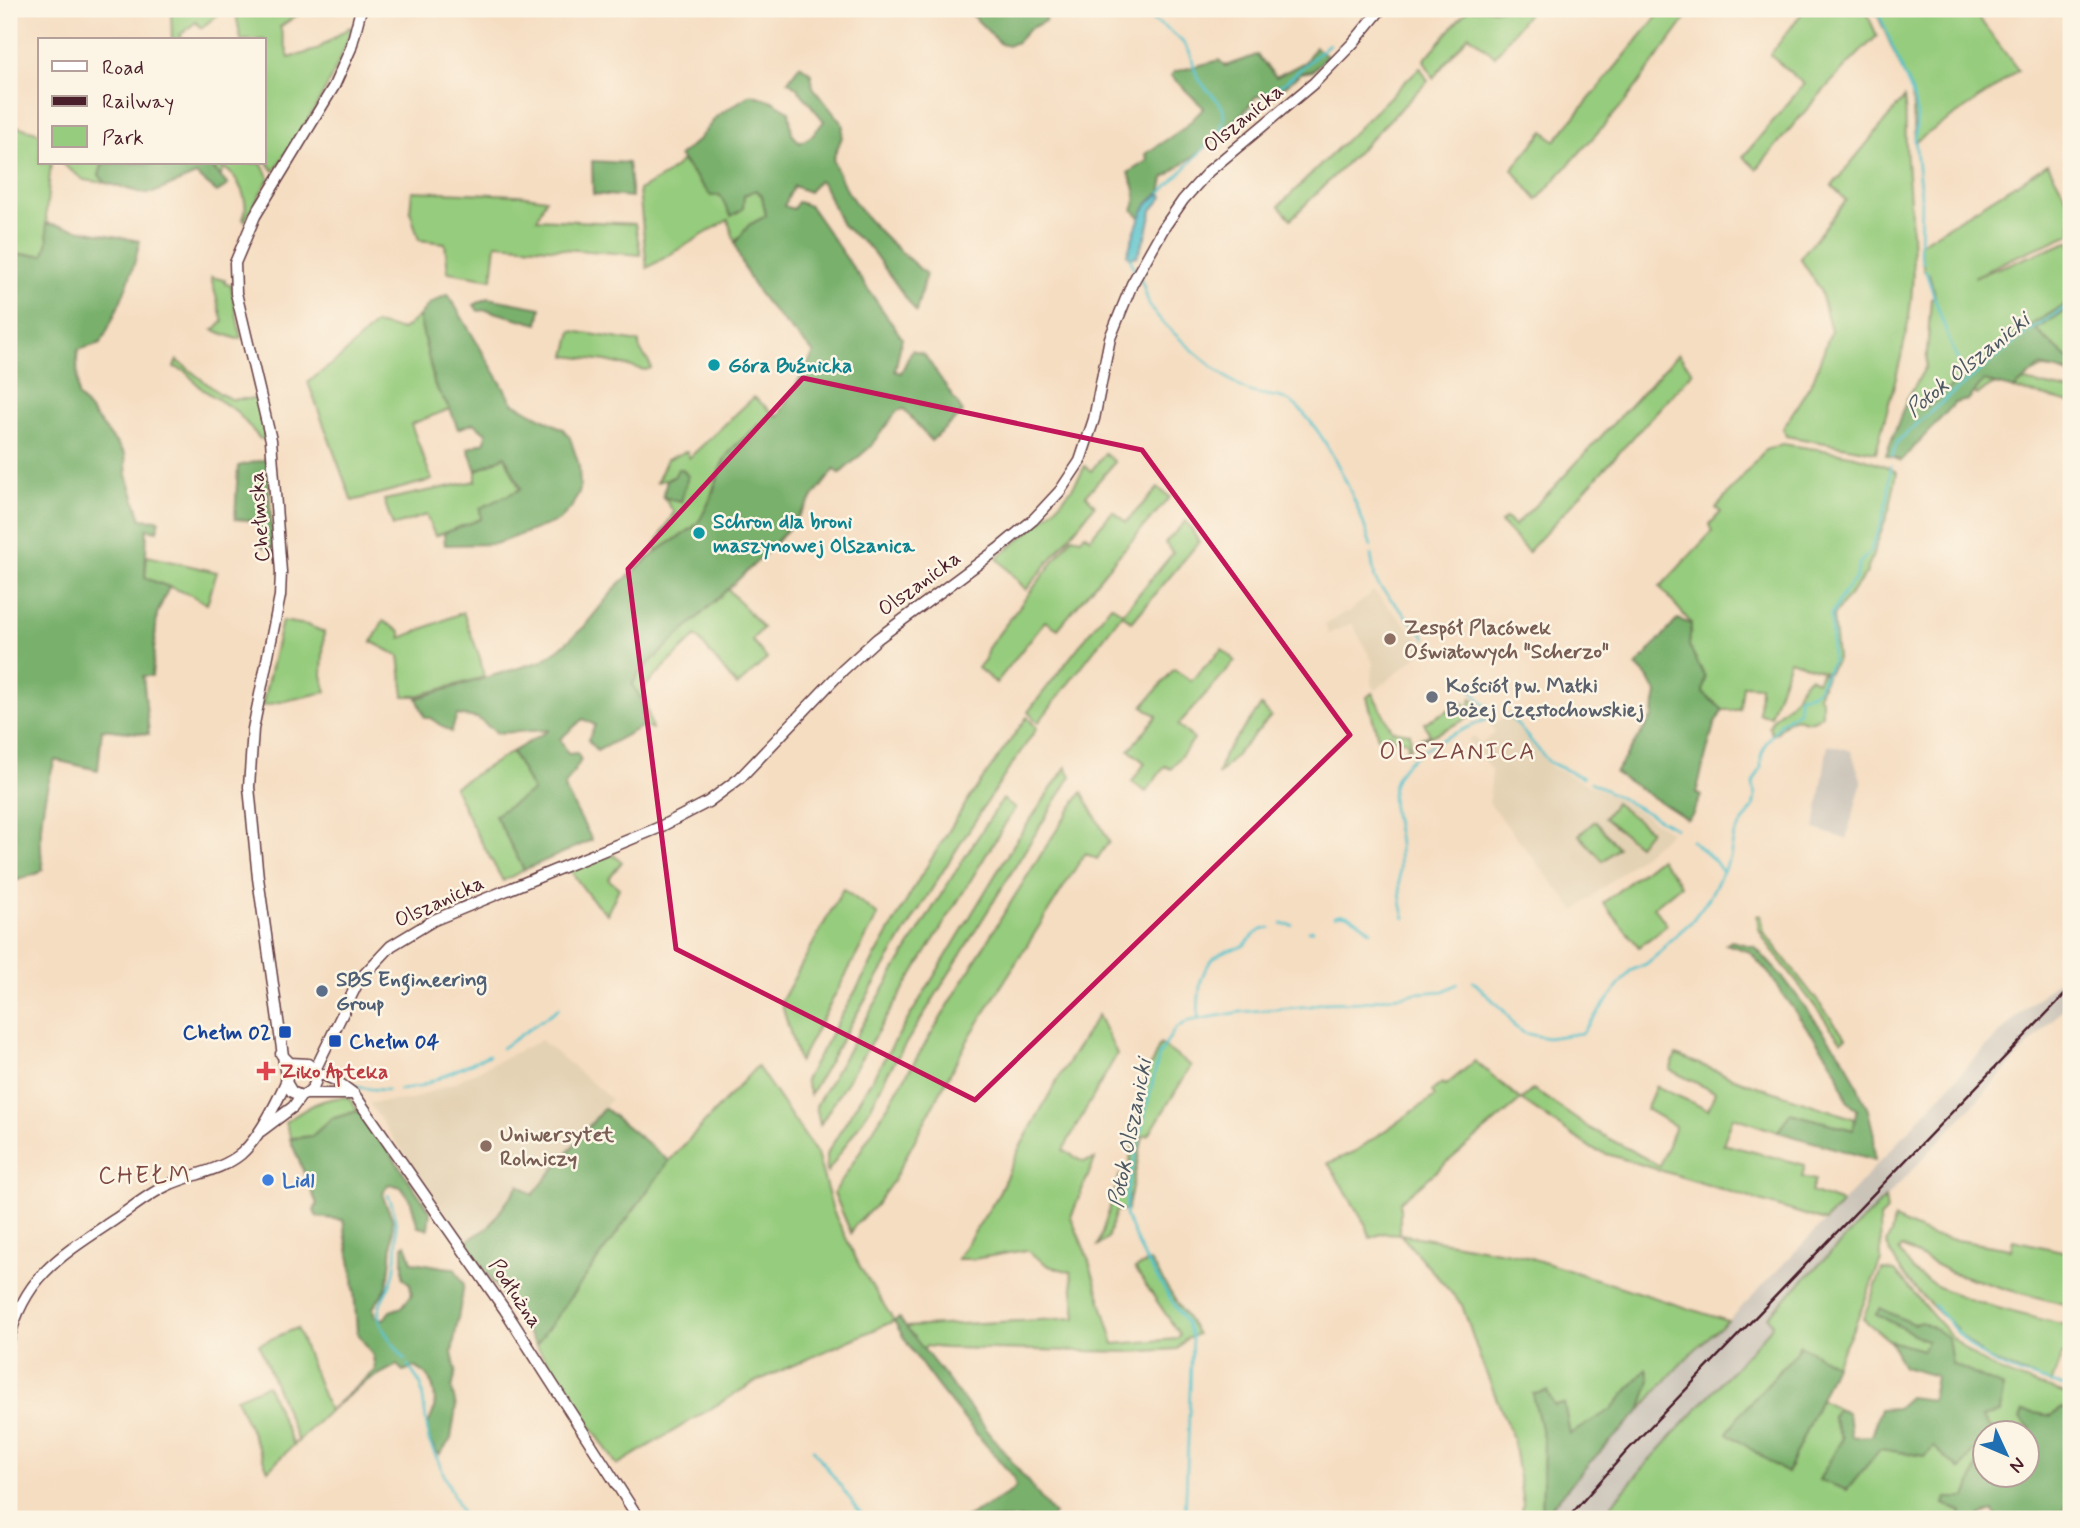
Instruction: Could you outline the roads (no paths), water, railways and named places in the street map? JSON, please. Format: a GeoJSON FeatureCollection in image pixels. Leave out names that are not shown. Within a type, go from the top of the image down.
{"type":"FeatureCollection","features":[{"type":"Feature","properties":{"kind":"street","name":"Chełmska"},"geometry":{"type":"LineString","coordinates":[[286,1080],[251,823],[249,787],[253,729],[278,608],[281,572],[271,440],[236,293],[235,262],[255,216],[339,75],[351,48],[361,9]]}},
{"type":"Feature","properties":{"kind":"street","name":"Olszanicka"},"geometry":{"type":"LineString","coordinates":[[309,1067],[329,1040],[359,980],[391,946],[434,920],[640,836],[677,820],[708,802],[740,778],[843,670],[877,639],[1033,520],[1060,491],[1080,461],[1094,419],[1110,338],[1137,275],[1163,229],[1195,185],[1223,158],[1314,83],[1346,51],[1381,9]]}},
{"type":"Feature","properties":{"kind":"street"},"geometry":{"type":"LineString","coordinates":[[281,1054],[290,1063],[309,1067]]}},
{"type":"Feature","properties":{"kind":"street"},"geometry":{"type":"LineString","coordinates":[[9,1340],[23,1299],[47,1268],[64,1253],[153,1192],[214,1169],[234,1158],[256,1135],[278,1099],[292,1067],[309,1067]]}},
{"type":"Feature","properties":{"kind":"street"},"geometry":{"type":"LineString","coordinates":[[256,1135],[293,1107],[315,1084],[309,1067]]}},
{"type":"Feature","properties":{"kind":"street","name":"Podłużna"},"geometry":{"type":"LineString","coordinates":[[309,1067],[335,1080],[354,1094],[483,1278],[639,1519]]}},
{"type":"Feature","properties":{"kind":"street"},"geometry":{"type":"LineString","coordinates":[[286,1080],[292,1092],[303,1095],[354,1094]]}},
{"type":"Feature","properties":{"kind":"water"},"geometry":{"type":"Polygon","coordinates":[[[1161,193],[1163,197],[1152,210],[1147,233],[1137,256],[1130,258],[1127,254],[1143,211],[1161,193]]]}},
{"type":"Feature","properties":{"kind":"waterway"},"geometry":{"type":"LineString","coordinates":[[1877,9],[1913,96],[1917,116],[1915,139],[1921,196],[1920,252],[1923,263]]}},
{"type":"Feature","properties":{"kind":"waterway"},"geometry":{"type":"LineString","coordinates":[[1139,12],[1167,29],[1186,46],[1197,76],[1223,109],[1224,116],[1218,135]]}},
{"type":"Feature","properties":{"kind":"waterway"},"geometry":{"type":"LineString","coordinates":[[1161,193],[1217,135],[1251,111],[1270,91],[1286,82],[1329,44]]}},
{"type":"Feature","properties":{"kind":"waterway"},"geometry":{"type":"LineString","coordinates":[[1130,258],[1135,271]]}},
{"type":"Feature","properties":{"kind":"waterway"},"geometry":{"type":"LineString","coordinates":[[1925,270],[1949,340],[1967,382]]}},
{"type":"Feature","properties":{"kind":"waterway"},"geometry":{"type":"LineString","coordinates":[[1139,276],[1156,315],[1194,351],[1246,390],[1284,399],[1308,418],[1341,472],[1371,546]]}},
{"type":"Feature","properties":{"kind":"waterway","name":"Potok Olszanicki"},"geometry":{"type":"LineString","coordinates":[[1892,456],[1898,441],[1935,408],[2024,335],[2071,304]]}},
{"type":"Feature","properties":{"kind":"waterway","name":"Potok Olszanicki"},"geometry":{"type":"LineString","coordinates":[[1473,981],[1506,1013],[1514,1026],[1524,1033],[1547,1038],[1582,1033],[1630,971],[1646,964],[1691,922],[1709,898],[1730,858],[1734,835],[1753,808],[1753,783],[1761,768],[1761,756],[1766,743],[1782,722],[1799,711],[1799,696],[1811,694],[1818,689],[1832,661],[1831,615],[1856,578],[1859,564],[1871,550],[1888,498],[1891,466]]}},
{"type":"Feature","properties":{"kind":"waterway"},"geometry":{"type":"LineString","coordinates":[[1371,555],[1375,579],[1379,586],[1426,638]]}},
{"type":"Feature","properties":{"kind":"waterway"},"geometry":{"type":"LineString","coordinates":[[1461,677],[1486,707]]}},
{"type":"Feature","properties":{"kind":"waterway"},"geometry":{"type":"LineString","coordinates":[[1509,715],[1549,762],[1583,778]]}},
{"type":"Feature","properties":{"kind":"waterway"},"geometry":{"type":"LineString","coordinates":[[1405,918],[1400,890],[1399,843],[1392,801],[1395,780],[1403,767],[1429,746],[1489,718]]}},
{"type":"Feature","properties":{"kind":"waterway"},"geometry":{"type":"LineString","coordinates":[[1591,782],[1675,828]]}},
{"type":"Feature","properties":{"kind":"waterway"},"geometry":{"type":"LineString","coordinates":[[1691,840],[1714,860],[1721,870]]}},
{"type":"Feature","properties":{"kind":"waterway"},"geometry":{"type":"LineString","coordinates":[[1335,916],[1350,916],[1371,931]]}},
{"type":"Feature","properties":{"kind":"waterway"},"geometry":{"type":"LineString","coordinates":[[1282,924],[1292,925]]}},
{"type":"Feature","properties":{"kind":"waterway"},"geometry":{"type":"LineString","coordinates":[[1198,1018],[1201,981],[1207,966],[1221,953],[1243,946],[1258,932],[1270,928]]}},
{"type":"Feature","properties":{"kind":"waterway"},"geometry":{"type":"LineString","coordinates":[[1308,931],[1313,930]]}},
{"type":"Feature","properties":{"kind":"waterway","name":"Potok Olszanicki"},"geometry":{"type":"LineString","coordinates":[[1185,1519],[1192,1337],[1143,1255],[1125,1215],[1128,1187],[1159,1055],[1175,1029],[1188,1021],[1241,1012],[1321,1003],[1362,1002],[1444,991],[1457,984]]}},
{"type":"Feature","properties":{"kind":"waterway"},"geometry":{"type":"LineString","coordinates":[[502,1048],[559,1008]]}},
{"type":"Feature","properties":{"kind":"waterway"},"geometry":{"type":"LineString","coordinates":[[399,1090],[419,1087],[489,1055]]}},
{"type":"Feature","properties":{"kind":"waterway"},"geometry":{"type":"LineString","coordinates":[[327,1064],[354,1085],[388,1090]]}},
{"type":"Feature","properties":{"kind":"waterway"},"geometry":{"type":"LineString","coordinates":[[388,1195],[396,1224],[396,1258],[391,1282],[379,1307],[379,1318],[386,1334],[405,1360]]}},
{"type":"Feature","properties":{"kind":"waterway"},"geometry":{"type":"LineString","coordinates":[[1934,1305],[1963,1339],[1983,1356],[2015,1372],[2071,1389]]}},
{"type":"Feature","properties":{"kind":"waterway"},"geometry":{"type":"LineString","coordinates":[[408,1365],[421,1385],[429,1441],[464,1519]]}},
{"type":"Feature","properties":{"kind":"waterway"},"geometry":{"type":"LineString","coordinates":[[813,1449],[865,1519]]}},
{"type":"Feature","properties":{"kind":"railway"},"geometry":{"type":"LineString","coordinates":[[1567,1519],[1626,1452],[2071,988]]}},
{"type":"Feature","properties":{"kind":"place","name":"Góra Buźnicka"},"geometry":{"type":"Point","coordinates":[714,365]}},
{"type":"Feature","properties":{"kind":"place","name":"Schron dla broni maszynowej Olszanica"},"geometry":{"type":"Point","coordinates":[699,533]}},
{"type":"Feature","properties":{"kind":"place","name":"Zespół Placówek Oświatowych \"Scherzo\""},"geometry":{"type":"Point","coordinates":[1390,639]}},
{"type":"Feature","properties":{"kind":"place","name":"Kościół pw. Matki Bożej Częstochowskiej"},"geometry":{"type":"Point","coordinates":[1432,697]}},
{"type":"Feature","properties":{"kind":"place","name":"SBS Engineering Group"},"geometry":{"type":"Point","coordinates":[322,991]}},
{"type":"Feature","properties":{"kind":"place","name":"Chełm 02"},"geometry":{"type":"Point","coordinates":[285,1032]}},
{"type":"Feature","properties":{"kind":"place","name":"Chełm 04"},"geometry":{"type":"Point","coordinates":[335,1041]}},
{"type":"Feature","properties":{"kind":"place","name":"Ziko Apteka"},"geometry":{"type":"Point","coordinates":[266,1071]}},
{"type":"Feature","properties":{"kind":"place","name":"Uniwersytet Rolniczy"},"geometry":{"type":"Point","coordinates":[486,1146]}},
{"type":"Feature","properties":{"kind":"place","name":"Lidl"},"geometry":{"type":"Point","coordinates":[268,1180]}},
{"type":"Feature","properties":{"kind":"district","name":"OLSZANICA"},"geometry":{"type":"Point","coordinates":[1458,751]}},
{"type":"Feature","properties":{"kind":"district","name":"CHEŁM"},"geometry":{"type":"Point","coordinates":[145,1175]}}]}
